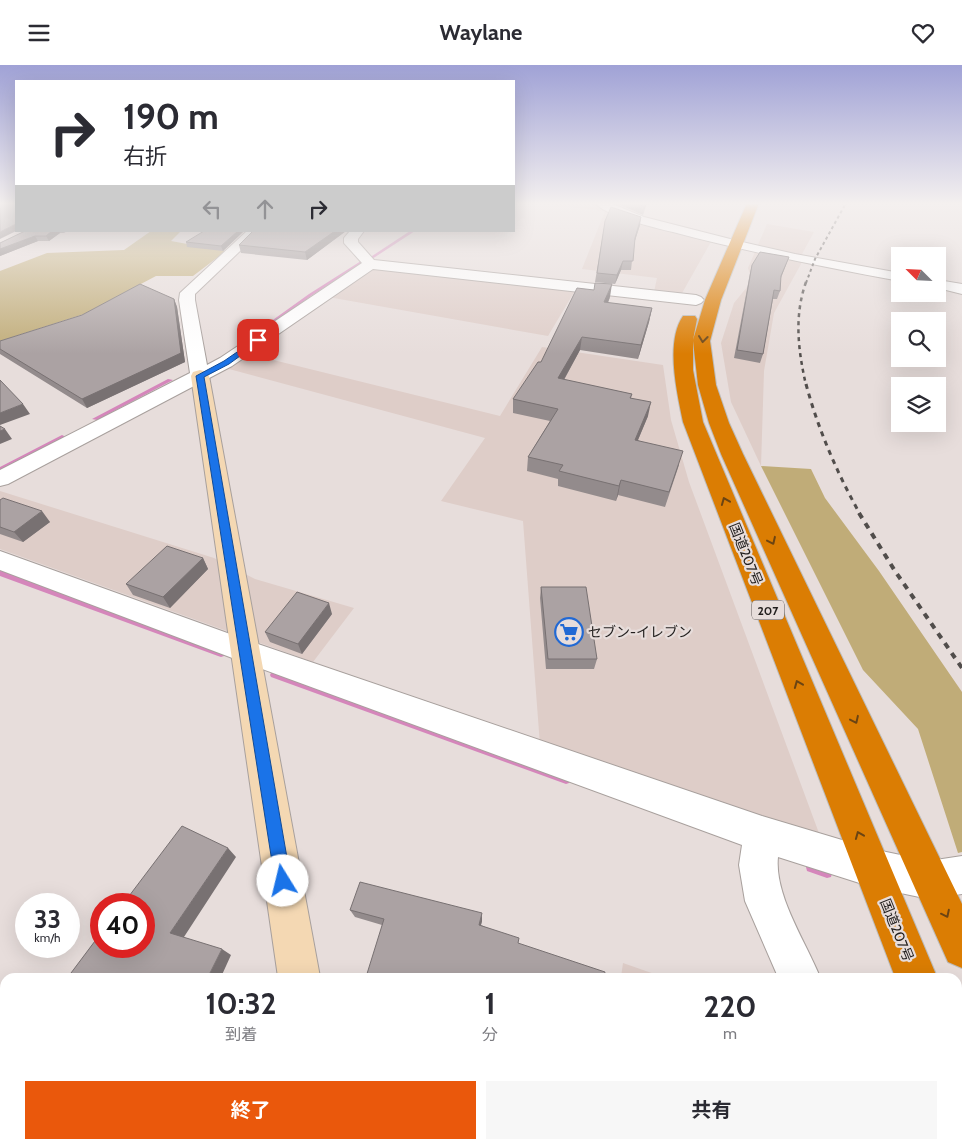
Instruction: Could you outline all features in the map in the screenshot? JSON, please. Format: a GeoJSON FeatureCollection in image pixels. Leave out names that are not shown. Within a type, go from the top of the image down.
{"type":"FeatureCollection","features":[{"type":"Feature","properties":{"kind":"highway","name":"国道207号"},"geometry":{"type":"LineString","coordinates":[[731,254],[696,300],[686,326],[683,357],[686,387],[693,422],[914,973]]}},
{"type":"Feature","properties":{"kind":"highway","name":"国道207号"},"geometry":{"type":"LineString","coordinates":[[733,254],[713,301],[701,341],[707,385],[718,423],[945,877],[962,948]]}},
{"type":"Feature","properties":{"kind":"street"},"geometry":{"type":"LineString","coordinates":[[231,254],[188,293],[187,299],[298,973]]}},
{"type":"Feature","properties":{"kind":"street"},"geometry":{"type":"LineString","coordinates":[[360,254],[370,264],[696,300]]}},
{"type":"Feature","properties":{"kind":"street"},"geometry":{"type":"LineString","coordinates":[[775,254],[891,275]]}},
{"type":"Feature","properties":{"kind":"street"},"geometry":{"type":"LineString","coordinates":[[0,479],[226,362],[370,264]]}},
{"type":"Feature","properties":{"kind":"street"},"geometry":{"type":"LineString","coordinates":[[946,286],[962,289]]}},
{"type":"Feature","properties":{"kind":"street"},"geometry":{"type":"LineString","coordinates":[[0,560],[245,651],[762,834],[872,868],[945,877]]}},
{"type":"Feature","properties":{"kind":"street"},"geometry":{"type":"LineString","coordinates":[[762,834],[758,865],[765,901],[797,973]]}},
{"type":"Feature","properties":{"kind":"shaded area"},"geometry":{"type":"Polygon","coordinates":[[[46,254],[223,254],[193,276],[156,276],[84,314],[0,341],[0,271],[46,254]]]}},
{"type":"Feature","properties":{"kind":"shaded area"},"geometry":{"type":"Polygon","coordinates":[[[588,254],[704,254],[681,295],[654,292],[657,278],[582,269],[588,254]]]}},
{"type":"Feature","properties":{"kind":"shaded area"},"geometry":{"type":"Polygon","coordinates":[[[754,254],[802,254],[801,264],[774,313],[764,371],[761,466],[731,402],[721,343],[734,303],[752,281],[748,268],[754,254]]]}},
{"type":"Feature","properties":{"kind":"shaded area"},"geometry":{"type":"Polygon","coordinates":[[[373,267],[576,289],[548,336],[328,297],[373,267]]]}},
{"type":"Feature","properties":{"kind":"shaded area"},"geometry":{"type":"Polygon","coordinates":[[[542,347],[663,365],[671,420],[689,482],[823,844],[540,745],[523,521],[441,501],[485,438],[229,369],[249,354],[500,416],[542,347]]]}},
{"type":"Feature","properties":{"kind":"shaded area"},"geometry":{"type":"Polygon","coordinates":[[[761,466],[811,469],[825,498],[879,571],[962,692],[962,852],[958,853],[918,729],[863,670],[761,466]]]}},
{"type":"Feature","properties":{"kind":"shaded area"},"geometry":{"type":"Polygon","coordinates":[[[0,491],[214,558],[255,579],[354,608],[313,662],[0,549],[0,491]]]}},
{"type":"Feature","properties":{"kind":"shaded area"},"geometry":{"type":"Polygon","coordinates":[[[623,963],[652,973],[622,973],[623,963]]]}},
{"type":"Feature","properties":{"kind":"building"},"geometry":{"type":"Polygon","coordinates":[[[600,254],[634,254],[633,261],[623,261],[617,275],[597,273],[600,254]]]}},
{"type":"Feature","properties":{"kind":"building"},"geometry":{"type":"Polygon","coordinates":[[[759,254],[789,257],[781,276],[780,291],[774,290],[763,354],[737,350],[752,265],[759,254]]]}},
{"type":"Feature","properties":{"kind":"building"},"geometry":{"type":"Polygon","coordinates":[[[595,283],[612,284],[604,302],[652,308],[641,345],[582,337],[558,378],[632,394],[630,398],[651,402],[635,440],[683,451],[669,492],[621,480],[619,486],[559,471],[563,465],[528,457],[558,409],[513,399],[538,362],[541,362],[577,288],[594,290],[595,283]]]}},
{"type":"Feature","properties":{"kind":"building"},"geometry":{"type":"Polygon","coordinates":[[[140,284],[174,299],[181,353],[82,399],[0,349],[0,341],[82,315],[140,284]]]}},
{"type":"Feature","properties":{"kind":"building"},"geometry":{"type":"Polygon","coordinates":[[[0,380],[23,404],[0,413],[0,380]]]}},
{"type":"Feature","properties":{"kind":"building"},"geometry":{"type":"Polygon","coordinates":[[[3,498],[42,511],[14,532],[0,527],[0,500],[3,498]]]}},
{"type":"Feature","properties":{"kind":"building"},"geometry":{"type":"Polygon","coordinates":[[[167,546],[203,558],[163,597],[126,584],[167,546]]]}},
{"type":"Feature","properties":{"kind":"building"},"geometry":{"type":"Polygon","coordinates":[[[541,587],[586,587],[597,659],[548,659],[541,587]]]}},
{"type":"Feature","properties":{"kind":"building"},"geometry":{"type":"Polygon","coordinates":[[[297,592],[329,603],[298,644],[265,632],[297,592]]]}},
{"type":"Feature","properties":{"kind":"building"},"geometry":{"type":"Polygon","coordinates":[[[182,826],[228,848],[170,933],[222,949],[210,973],[71,973],[90,948],[90,958],[155,958],[155,893],[131,893],[182,826]]]}},
{"type":"Feature","properties":{"kind":"building"},"geometry":{"type":"Polygon","coordinates":[[[360,882],[482,913],[479,925],[519,938],[518,943],[605,973],[367,973],[384,919],[350,910],[360,882]]]}},
{"type":"Feature","properties":{"kind":"waterway"},"geometry":{"type":"LineString","coordinates":[[371,258],[378,254]]}},
{"type":"Feature","properties":{"kind":"waterway"},"geometry":{"type":"LineString","coordinates":[[254,336],[310,295],[362,262]]}},
{"type":"Feature","properties":{"kind":"waterway"},"geometry":{"type":"LineString","coordinates":[[95,419],[170,380]]}},
{"type":"Feature","properties":{"kind":"waterway"},"geometry":{"type":"LineString","coordinates":[[0,469],[62,437]]}},
{"type":"Feature","properties":{"kind":"waterway"},"geometry":{"type":"LineString","coordinates":[[0,573],[221,654]]}},
{"type":"Feature","properties":{"kind":"waterway"},"geometry":{"type":"LineString","coordinates":[[274,675],[566,780]]}},
{"type":"Feature","properties":{"kind":"waterway"},"geometry":{"type":"LineString","coordinates":[[811,867],[827,873]]}},
{"type":"Feature","properties":{"kind":"railway"},"geometry":{"type":"LineString","coordinates":[[806,283],[818,254]]}},
{"type":"Feature","properties":{"kind":"railway"},"geometry":{"type":"LineString","coordinates":[[806,282],[802,295],[799,320],[799,346],[806,385]]}},
{"type":"Feature","properties":{"kind":"railway"},"geometry":{"type":"LineString","coordinates":[[806,384],[816,418],[829,451],[860,514]]}},
{"type":"Feature","properties":{"kind":"railway"},"geometry":{"type":"LineString","coordinates":[[859,513],[895,571],[962,668]]}},
{"type":"Feature","properties":{"kind":"place","name":"セブン-イレブン"},"geometry":{"type":"Point","coordinates":[569,632]}},
{"type":"Feature","properties":{"kind":"route"},"geometry":{"type":"LineString","coordinates":[[258,340],[226,362],[200,376],[283,881]]}}]}
